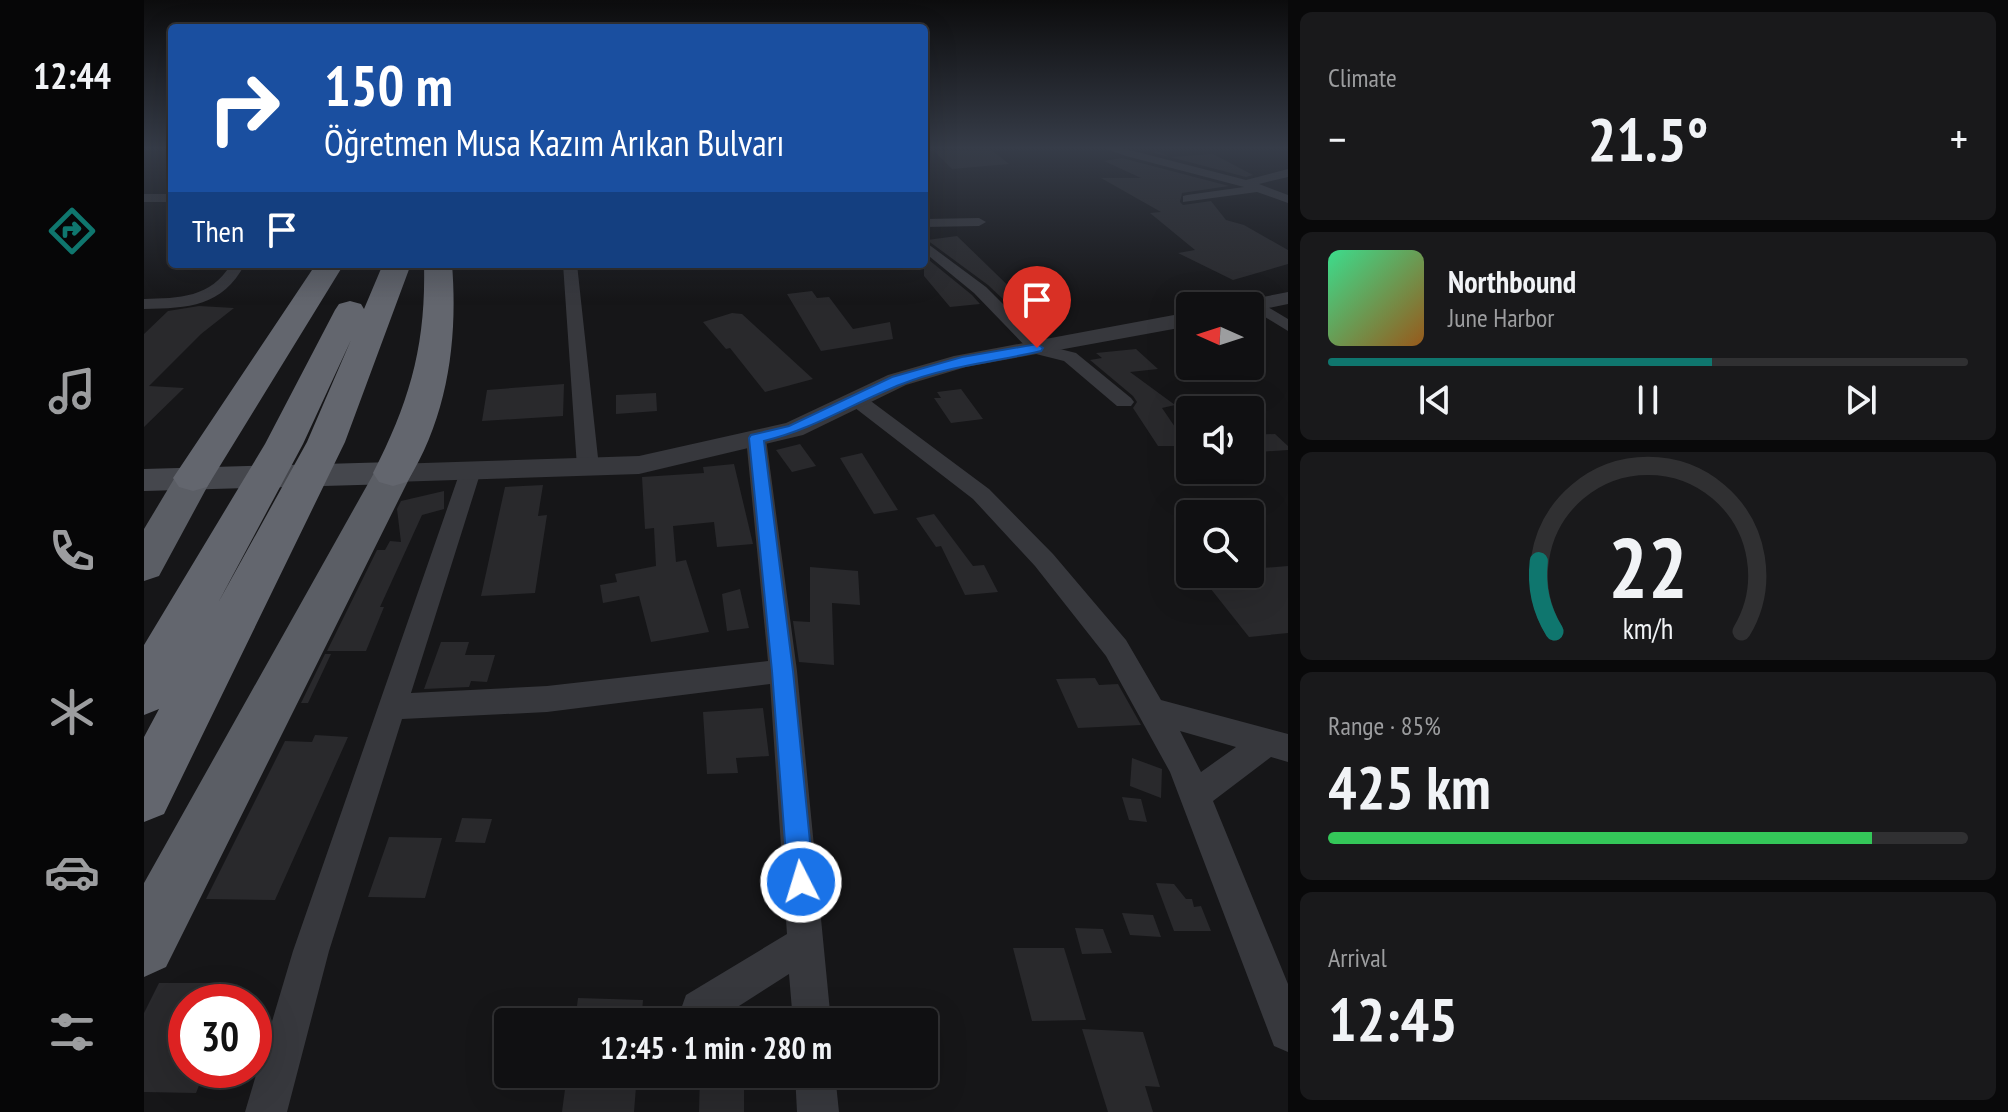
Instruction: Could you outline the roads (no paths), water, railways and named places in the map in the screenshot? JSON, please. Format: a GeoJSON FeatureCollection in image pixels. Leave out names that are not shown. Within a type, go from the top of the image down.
{"type":"FeatureCollection","features":[{"type":"Feature","properties":{"kind":"highway"},"geometry":{"type":"LineString","coordinates":[[144,565],[193,478],[327,268]]}},
{"type":"Feature","properties":{"kind":"highway"},"geometry":{"type":"LineString","coordinates":[[144,794],[266,515],[284,444],[369,268]]}},
{"type":"Feature","properties":{"kind":"highway"},"geometry":{"type":"LineString","coordinates":[[144,692],[266,515],[326,442],[395,268]]}},
{"type":"Feature","properties":{"kind":"highway"},"geometry":{"type":"LineString","coordinates":[[144,945],[419,422],[438,356],[438,268]]}},
{"type":"Feature","properties":{"kind":"main road"},"geometry":{"type":"LineString","coordinates":[[146,482],[393,473]]}},
{"type":"Feature","properties":{"kind":"street"},"geometry":{"type":"LineString","coordinates":[[928,223],[979,222]]}},
{"type":"Feature","properties":{"kind":"street"},"geometry":{"type":"LineString","coordinates":[[928,248],[980,290],[1037,348],[1070,357],[1124,402]]}},
{"type":"Feature","properties":{"kind":"street"},"geometry":{"type":"LineString","coordinates":[[144,317],[151,304],[210,297],[222,290],[236,268]]}},
{"type":"Feature","properties":{"kind":"street"},"geometry":{"type":"LineString","coordinates":[[570,268],[588,467]]}},
{"type":"Feature","properties":{"kind":"street"},"geometry":{"type":"LineString","coordinates":[[1264,303],[1288,298]]}},
{"type":"Feature","properties":{"kind":"street"},"geometry":{"type":"LineString","coordinates":[[1264,312],[1288,326]]}},
{"type":"Feature","properties":{"kind":"street"},"geometry":{"type":"LineString","coordinates":[[393,473],[639,465],[794,429],[897,380],[962,361],[1176,322]]}},
{"type":"Feature","properties":{"kind":"street"},"geometry":{"type":"LineString","coordinates":[[857,400],[981,494],[1044,560],[1116,648],[1183,765],[1288,1032]]}},
{"type":"Feature","properties":{"kind":"street"},"geometry":{"type":"LineString","coordinates":[[756,438],[783,671],[811,1008]]}},
{"type":"Feature","properties":{"kind":"street"},"geometry":{"type":"LineString","coordinates":[[266,1112],[311,951],[470,471]]}},
{"type":"Feature","properties":{"kind":"street"},"geometry":{"type":"LineString","coordinates":[[392,707],[547,699],[783,671]]}},
{"type":"Feature","properties":{"kind":"street"},"geometry":{"type":"LineString","coordinates":[[1152,710],[1276,746]]}},
{"type":"Feature","properties":{"kind":"street"},"geometry":{"type":"LineString","coordinates":[[1195,795],[1276,746]]}},
{"type":"Feature","properties":{"kind":"street"},"geometry":{"type":"LineString","coordinates":[[702,1008],[806,943]]}},
{"type":"Feature","properties":{"kind":"street"},"geometry":{"type":"LineString","coordinates":[[816,1088],[818,1112]]}}]}
